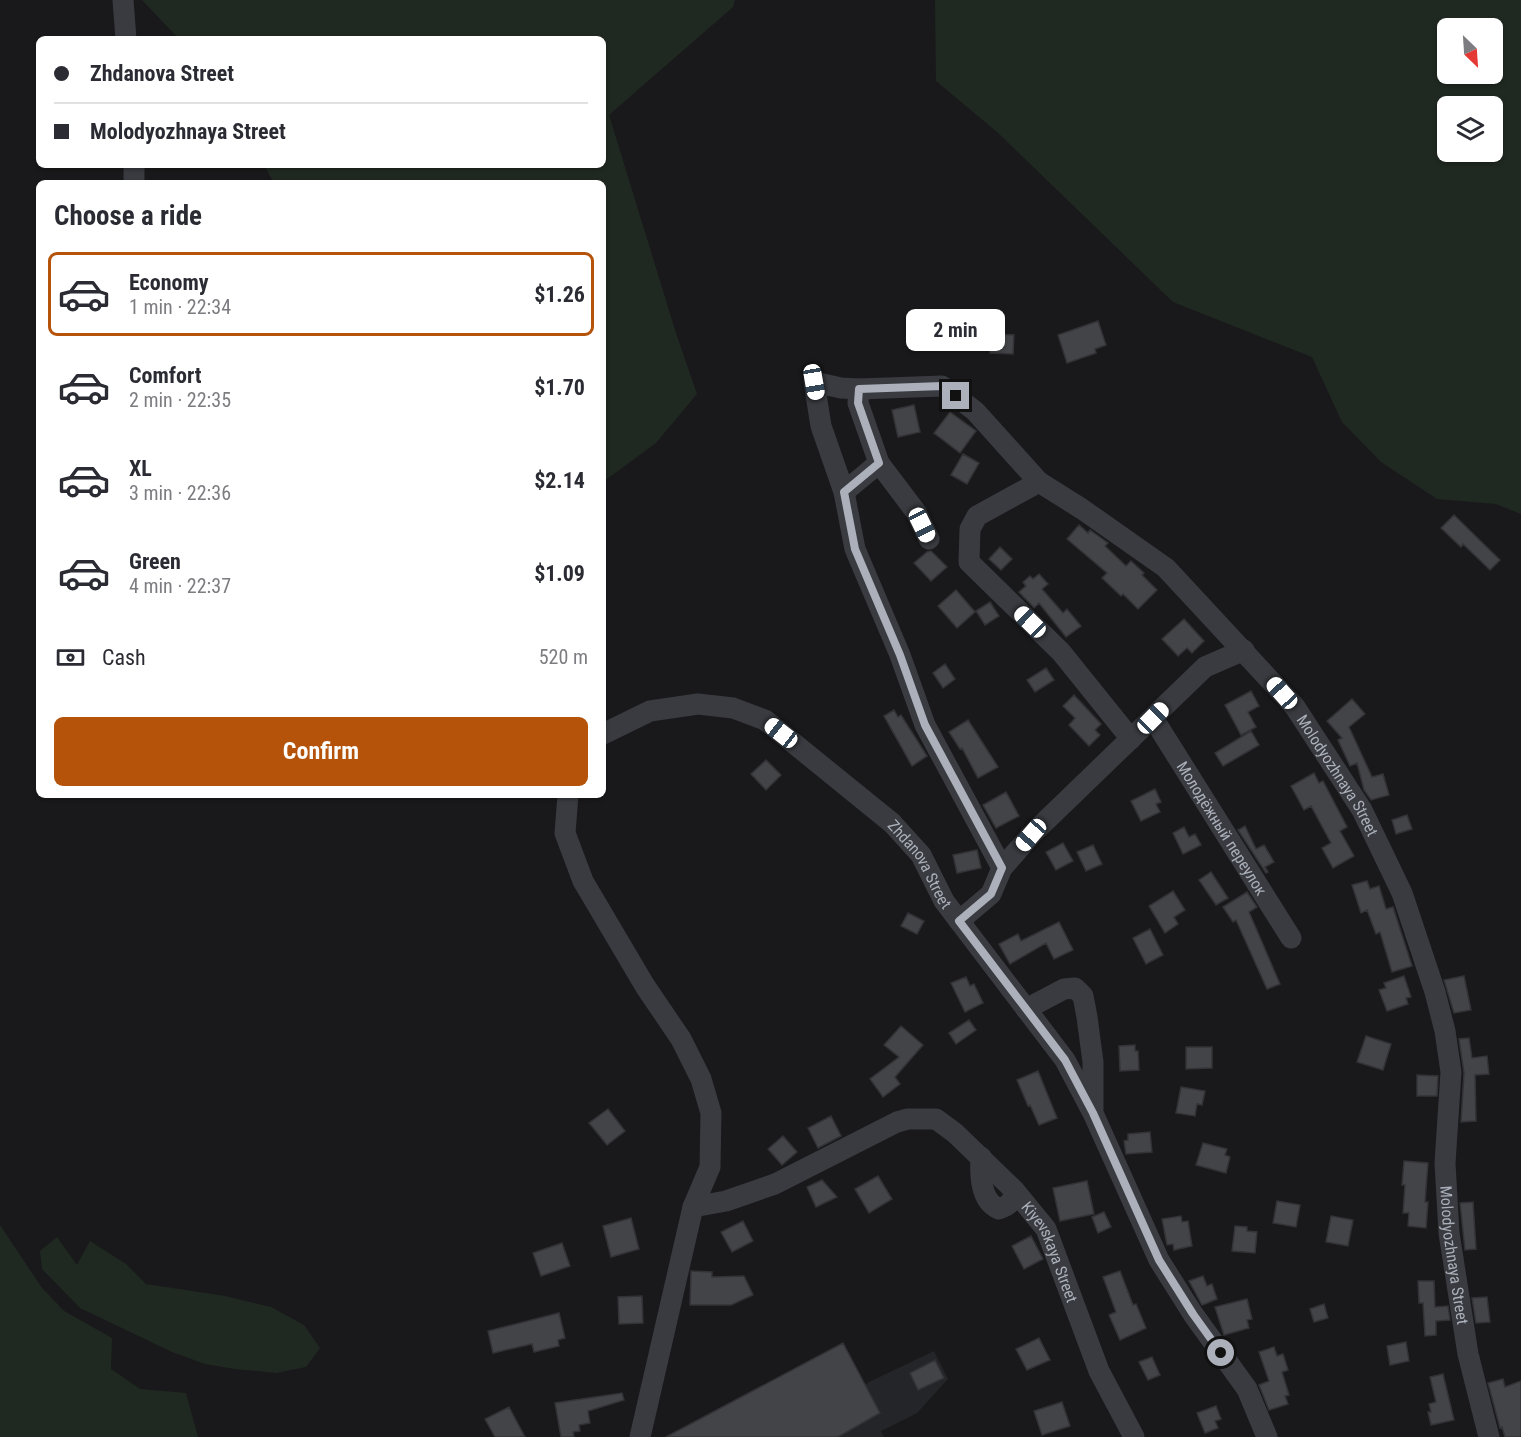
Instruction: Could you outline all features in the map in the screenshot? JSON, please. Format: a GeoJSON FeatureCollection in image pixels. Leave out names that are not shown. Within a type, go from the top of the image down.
{"type":"FeatureCollection","features":[{"type":"Feature","properties":{"kind":"street"},"geometry":{"type":"LineString","coordinates":[[123,0],[126,36]]}},
{"type":"Feature","properties":{"kind":"street","name":"Molodyozhnaya Street"},"geometry":{"type":"LineString","coordinates":[[844,492],[821,426],[814,382],[859,389],[942,386],[975,411],[1039,482],[1166,568],[1295,707],[1362,810],[1402,893],[1435,992],[1445,1031],[1451,1072],[1445,1163],[1449,1233],[1468,1354],[1489,1437]]}},
{"type":"Feature","properties":{"kind":"street"},"geometry":{"type":"LineString","coordinates":[[859,389],[858,403],[879,463],[916,512],[929,539]]}},
{"type":"Feature","properties":{"kind":"street"},"geometry":{"type":"LineString","coordinates":[[879,463],[844,492],[855,549],[900,655],[925,725],[1002,868]]}},
{"type":"Feature","properties":{"kind":"street"},"geometry":{"type":"LineString","coordinates":[[1039,482],[977,516],[970,529],[969,562],[1061,652],[1131,739]]}},
{"type":"Feature","properties":{"kind":"street"},"geometry":{"type":"LineString","coordinates":[[959,921],[991,894],[1002,868],[1031,835],[1205,667],[1244,650]]}},
{"type":"Feature","properties":{"kind":"street","name":"Zhdanova Street"},"geometry":{"type":"LineString","coordinates":[[606,733],[650,711],[698,704],[733,708],[765,720],[892,823],[921,855],[944,901],[1065,1060],[1093,1113],[1159,1260],[1193,1314],[1247,1389],[1267,1437]]}},
{"type":"Feature","properties":{"kind":"street","name":"Молодёжный переулок"},"geometry":{"type":"LineString","coordinates":[[1153,718],[1292,938]]}},
{"type":"Feature","properties":{"kind":"street"},"geometry":{"type":"LineString","coordinates":[[568,798],[565,833],[583,880],[645,986],[681,1039],[701,1079],[711,1113],[710,1167],[693,1207],[640,1437]]}},
{"type":"Feature","properties":{"kind":"street"},"geometry":{"type":"LineString","coordinates":[[1026,1009],[1064,989],[1075,988],[1083,996],[1094,1062],[1093,1113]]}},
{"type":"Feature","properties":{"kind":"street"},"geometry":{"type":"LineString","coordinates":[[1065,1060],[1077,1065],[1094,1062]]}},
{"type":"Feature","properties":{"kind":"street","name":"Kiyevskaya Street"},"geometry":{"type":"LineString","coordinates":[[693,1207],[726,1202],[775,1184],[897,1122],[908,1119],[936,1119],[981,1157],[1014,1190],[1046,1229],[1100,1371],[1134,1437]]}},
{"type":"Feature","properties":{"kind":"shaded area"},"geometry":{"type":"Polygon","coordinates":[[[142,0],[735,0],[733,7],[609,115],[697,394],[656,443],[606,480],[606,180],[272,180],[266,168],[606,168],[606,36],[176,36],[142,0]]]}},
{"type":"Feature","properties":{"kind":"shaded area"},"geometry":{"type":"Polygon","coordinates":[[[935,0],[1521,0],[1521,514],[1496,504],[1437,499],[1381,462],[1342,422],[1312,357],[1173,302],[997,132],[936,81],[935,0]]]}},
{"type":"Feature","properties":{"kind":"shaded area"},"geometry":{"type":"Polygon","coordinates":[[[0,1225],[42,1288],[64,1311],[112,1338],[111,1369],[140,1389],[186,1393],[198,1437],[0,1437],[0,1225]]]}},
{"type":"Feature","properties":{"kind":"shaded area"},"geometry":{"type":"Polygon","coordinates":[[[57,1237],[77,1265],[90,1241],[126,1264],[146,1284],[225,1296],[271,1307],[304,1325],[320,1348],[306,1367],[276,1373],[205,1364],[172,1352],[80,1308],[42,1269],[40,1251],[57,1237]]]}},
{"type":"Feature","properties":{"kind":"shaded area"},"geometry":{"type":"Polygon","coordinates":[[[934,1351],[948,1379],[917,1413],[881,1431],[884,1437],[774,1437],[871,1381],[934,1351]]]}},
{"type":"Feature","properties":{"kind":"building"},"geometry":{"type":"Polygon","coordinates":[[[1098,321],[1106,345],[1095,349],[1096,353],[1067,363],[1058,335],[1098,321]]]}},
{"type":"Feature","properties":{"kind":"building"},"geometry":{"type":"Polygon","coordinates":[[[990,334],[1014,335],[1013,354],[990,353],[990,334]]]}},
{"type":"Feature","properties":{"kind":"building"},"geometry":{"type":"Polygon","coordinates":[[[914,405],[920,432],[898,437],[892,410],[914,405]]]}},
{"type":"Feature","properties":{"kind":"building"},"geometry":{"type":"Polygon","coordinates":[[[950,412],[976,431],[960,453],[934,433],[950,412]]]}},
{"type":"Feature","properties":{"kind":"building"},"geometry":{"type":"Polygon","coordinates":[[[963,454],[979,463],[967,484],[951,475],[963,454]]]}},
{"type":"Feature","properties":{"kind":"building"},"geometry":{"type":"Polygon","coordinates":[[[1454,515],[1500,560],[1490,570],[1463,544],[1461,547],[1441,528],[1454,515]]]}},
{"type":"Feature","properties":{"kind":"building"},"geometry":{"type":"Polygon","coordinates":[[[1079,525],[1088,533],[1090,530],[1108,543],[1105,546],[1126,566],[1131,561],[1157,590],[1138,609],[1102,578],[1107,573],[1067,539],[1079,525]]]}},
{"type":"Feature","properties":{"kind":"building"},"geometry":{"type":"Polygon","coordinates":[[[1000,547],[1012,559],[1001,570],[989,559],[1000,547]]]}},
{"type":"Feature","properties":{"kind":"building"},"geometry":{"type":"Polygon","coordinates":[[[931,551],[947,567],[931,581],[914,563],[931,551]]]}},
{"type":"Feature","properties":{"kind":"building"},"geometry":{"type":"Polygon","coordinates":[[[1039,574],[1048,584],[1042,589],[1063,613],[1067,609],[1081,626],[1066,637],[1039,603],[1034,608],[1019,592],[1026,586],[1023,582],[1030,576],[1033,579],[1039,574]]]}},
{"type":"Feature","properties":{"kind":"building"},"geometry":{"type":"Polygon","coordinates":[[[956,590],[975,612],[957,628],[938,606],[956,590]]]}},
{"type":"Feature","properties":{"kind":"building"},"geometry":{"type":"Polygon","coordinates":[[[990,602],[999,616],[985,625],[976,611],[990,602]]]}},
{"type":"Feature","properties":{"kind":"building"},"geometry":{"type":"Polygon","coordinates":[[[1184,619],[1204,641],[1192,653],[1187,648],[1178,656],[1162,639],[1184,619]]]}},
{"type":"Feature","properties":{"kind":"building"},"geometry":{"type":"Polygon","coordinates":[[[945,664],[955,679],[943,688],[933,673],[945,664]]]}},
{"type":"Feature","properties":{"kind":"building"},"geometry":{"type":"Polygon","coordinates":[[[1046,668],[1054,680],[1035,692],[1027,680],[1046,668]]]}},
{"type":"Feature","properties":{"kind":"building"},"geometry":{"type":"Polygon","coordinates":[[[1251,691],[1259,706],[1248,712],[1256,727],[1241,735],[1225,705],[1251,691]]]}},
{"type":"Feature","properties":{"kind":"building"},"geometry":{"type":"Polygon","coordinates":[[[1074,695],[1101,724],[1095,730],[1100,735],[1089,746],[1069,725],[1075,718],[1063,706],[1074,695]]]}},
{"type":"Feature","properties":{"kind":"building"},"geometry":{"type":"Polygon","coordinates":[[[1352,699],[1365,714],[1349,727],[1372,777],[1383,774],[1389,795],[1371,800],[1364,790],[1357,763],[1350,766],[1338,740],[1342,738],[1327,721],[1352,699]]]}},
{"type":"Feature","properties":{"kind":"building"},"geometry":{"type":"Polygon","coordinates":[[[894,710],[898,717],[901,715],[927,756],[912,766],[884,716],[894,710]]]}},
{"type":"Feature","properties":{"kind":"building"},"geometry":{"type":"Polygon","coordinates":[[[968,720],[998,767],[978,778],[962,748],[960,749],[949,732],[968,720]]]}},
{"type":"Feature","properties":{"kind":"building"},"geometry":{"type":"Polygon","coordinates":[[[1251,731],[1259,745],[1223,766],[1215,753],[1251,731]]]}},
{"type":"Feature","properties":{"kind":"building"},"geometry":{"type":"Polygon","coordinates":[[[766,760],[781,775],[766,790],[751,774],[766,760]]]}},
{"type":"Feature","properties":{"kind":"building"},"geometry":{"type":"Polygon","coordinates":[[[1314,773],[1319,783],[1323,781],[1347,827],[1340,831],[1354,856],[1333,868],[1322,848],[1331,843],[1311,806],[1304,810],[1291,786],[1314,773]]]}},
{"type":"Feature","properties":{"kind":"building"},"geometry":{"type":"Polygon","coordinates":[[[1155,789],[1161,802],[1156,804],[1160,812],[1141,821],[1131,801],[1155,789]]]}},
{"type":"Feature","properties":{"kind":"building"},"geometry":{"type":"Polygon","coordinates":[[[1006,792],[1019,816],[996,828],[983,805],[1006,792]]]}},
{"type":"Feature","properties":{"kind":"building"},"geometry":{"type":"Polygon","coordinates":[[[1407,815],[1412,829],[1396,834],[1392,820],[1407,815]]]}},
{"type":"Feature","properties":{"kind":"building"},"geometry":{"type":"Polygon","coordinates":[[[1245,826],[1256,849],[1264,845],[1274,862],[1265,867],[1268,872],[1266,873],[1238,830],[1245,826]]]}},
{"type":"Feature","properties":{"kind":"building"},"geometry":{"type":"Polygon","coordinates":[[[1184,827],[1189,837],[1195,834],[1201,845],[1183,854],[1173,833],[1184,827]]]}},
{"type":"Feature","properties":{"kind":"building"},"geometry":{"type":"Polygon","coordinates":[[[1063,843],[1073,861],[1056,870],[1046,852],[1063,843]]]}},
{"type":"Feature","properties":{"kind":"building"},"geometry":{"type":"Polygon","coordinates":[[[1093,845],[1102,864],[1086,871],[1077,852],[1093,845]]]}},
{"type":"Feature","properties":{"kind":"building"},"geometry":{"type":"Polygon","coordinates":[[[977,850],[981,868],[957,873],[953,855],[977,850]]]}},
{"type":"Feature","properties":{"kind":"building"},"geometry":{"type":"Polygon","coordinates":[[[1211,872],[1228,898],[1216,905],[1199,880],[1211,872]]]}},
{"type":"Feature","properties":{"kind":"building"},"geometry":{"type":"Polygon","coordinates":[[[1367,881],[1370,889],[1379,886],[1386,909],[1393,907],[1412,966],[1392,972],[1380,932],[1376,934],[1367,910],[1361,913],[1352,885],[1367,881]]]}},
{"type":"Feature","properties":{"kind":"building"},"geometry":{"type":"Polygon","coordinates":[[[1173,891],[1185,910],[1174,917],[1178,924],[1165,933],[1149,906],[1173,891]]]}},
{"type":"Feature","properties":{"kind":"building"},"geometry":{"type":"Polygon","coordinates":[[[1247,892],[1257,907],[1249,912],[1280,984],[1267,989],[1236,920],[1233,922],[1223,907],[1247,892]]]}},
{"type":"Feature","properties":{"kind":"building"},"geometry":{"type":"Polygon","coordinates":[[[908,913],[924,921],[917,934],[901,926],[908,913]]]}},
{"type":"Feature","properties":{"kind":"building"},"geometry":{"type":"Polygon","coordinates":[[[1059,922],[1073,950],[1054,959],[1046,943],[1010,964],[999,944],[1018,934],[1021,941],[1059,922]]]}},
{"type":"Feature","properties":{"kind":"building"},"geometry":{"type":"Polygon","coordinates":[[[1150,929],[1163,955],[1146,964],[1133,938],[1150,929]]]}},
{"type":"Feature","properties":{"kind":"building"},"geometry":{"type":"Polygon","coordinates":[[[1404,976],[1411,997],[1406,998],[1408,1004],[1387,1011],[1379,990],[1386,988],[1384,983],[1404,976]]]}},
{"type":"Feature","properties":{"kind":"building"},"geometry":{"type":"Polygon","coordinates":[[[1464,976],[1471,1010],[1454,1013],[1444,980],[1464,976]]]}},
{"type":"Feature","properties":{"kind":"building"},"geometry":{"type":"Polygon","coordinates":[[[966,977],[970,986],[974,984],[983,1003],[965,1012],[951,983],[966,977]]]}},
{"type":"Feature","properties":{"kind":"building"},"geometry":{"type":"Polygon","coordinates":[[[969,1020],[976,1030],[956,1044],[949,1033],[969,1020]]]}},
{"type":"Feature","properties":{"kind":"building"},"geometry":{"type":"Polygon","coordinates":[[[901,1026],[923,1045],[895,1077],[900,1084],[883,1097],[870,1079],[899,1057],[884,1045],[901,1026]]]}},
{"type":"Feature","properties":{"kind":"building"},"geometry":{"type":"Polygon","coordinates":[[[1366,1036],[1391,1044],[1383,1070],[1357,1062],[1366,1036]]]}},
{"type":"Feature","properties":{"kind":"building"},"geometry":{"type":"Polygon","coordinates":[[[1469,1038],[1472,1058],[1487,1056],[1489,1074],[1475,1075],[1476,1121],[1461,1122],[1464,1073],[1459,1039],[1469,1038]]]}},
{"type":"Feature","properties":{"kind":"building"},"geometry":{"type":"Polygon","coordinates":[[[1135,1045],[1135,1051],[1138,1051],[1139,1070],[1120,1071],[1119,1046],[1135,1045]]]}},
{"type":"Feature","properties":{"kind":"building"},"geometry":{"type":"Polygon","coordinates":[[[1186,1047],[1212,1047],[1212,1068],[1186,1069],[1186,1047]]]}},
{"type":"Feature","properties":{"kind":"building"},"geometry":{"type":"Polygon","coordinates":[[[1038,1071],[1057,1118],[1039,1125],[1017,1080],[1038,1071]]]}},
{"type":"Feature","properties":{"kind":"building"},"geometry":{"type":"Polygon","coordinates":[[[1417,1075],[1438,1076],[1437,1096],[1417,1096],[1417,1075]]]}},
{"type":"Feature","properties":{"kind":"building"},"geometry":{"type":"Polygon","coordinates":[[[1181,1087],[1205,1091],[1202,1105],[1197,1104],[1195,1116],[1176,1113],[1181,1087]]]}},
{"type":"Feature","properties":{"kind":"building"},"geometry":{"type":"Polygon","coordinates":[[[608,1109],[625,1131],[607,1145],[589,1123],[608,1109]]]}},
{"type":"Feature","properties":{"kind":"building"},"geometry":{"type":"Polygon","coordinates":[[[831,1116],[841,1136],[818,1148],[808,1128],[831,1116]]]}},
{"type":"Feature","properties":{"kind":"building"},"geometry":{"type":"Polygon","coordinates":[[[1150,1132],[1152,1152],[1126,1154],[1124,1141],[1128,1140],[1128,1134],[1150,1132]]]}},
{"type":"Feature","properties":{"kind":"building"},"geometry":{"type":"Polygon","coordinates":[[[783,1136],[797,1152],[782,1165],[768,1149],[783,1136]]]}},
{"type":"Feature","properties":{"kind":"building"},"geometry":{"type":"Polygon","coordinates":[[[1203,1143],[1227,1149],[1225,1155],[1230,1157],[1226,1173],[1196,1165],[1203,1143]]]}},
{"type":"Feature","properties":{"kind":"building"},"geometry":{"type":"Polygon","coordinates":[[[1404,1161],[1428,1163],[1426,1228],[1408,1226],[1409,1213],[1403,1213],[1404,1161]]]}},
{"type":"Feature","properties":{"kind":"building"},"geometry":{"type":"Polygon","coordinates":[[[878,1176],[892,1199],[869,1213],[855,1189],[878,1176]]]}},
{"type":"Feature","properties":{"kind":"building"},"geometry":{"type":"Polygon","coordinates":[[[822,1180],[837,1197],[816,1207],[807,1187],[822,1180]]]}},
{"type":"Feature","properties":{"kind":"building"},"geometry":{"type":"Polygon","coordinates":[[[1087,1181],[1094,1214],[1060,1221],[1053,1188],[1087,1181]]]}},
{"type":"Feature","properties":{"kind":"building"},"geometry":{"type":"Polygon","coordinates":[[[1277,1201],[1300,1205],[1296,1227],[1273,1223],[1277,1201]]]}},
{"type":"Feature","properties":{"kind":"building"},"geometry":{"type":"Polygon","coordinates":[[[1473,1202],[1476,1249],[1465,1250],[1460,1203],[1473,1202]]]}},
{"type":"Feature","properties":{"kind":"building"},"geometry":{"type":"Polygon","coordinates":[[[1104,1212],[1111,1227],[1098,1233],[1092,1217],[1104,1212]]]}},
{"type":"Feature","properties":{"kind":"building"},"geometry":{"type":"Polygon","coordinates":[[[1181,1216],[1182,1222],[1188,1221],[1192,1246],[1174,1250],[1173,1244],[1167,1245],[1162,1219],[1181,1216]]]}},
{"type":"Feature","properties":{"kind":"building"},"geometry":{"type":"Polygon","coordinates":[[[1331,1216],[1353,1220],[1348,1246],[1326,1242],[1331,1216]]]}},
{"type":"Feature","properties":{"kind":"building"},"geometry":{"type":"Polygon","coordinates":[[[631,1218],[639,1249],[611,1257],[603,1226],[631,1218]]]}},
{"type":"Feature","properties":{"kind":"building"},"geometry":{"type":"Polygon","coordinates":[[[743,1221],[753,1241],[732,1252],[721,1232],[743,1221]]]}},
{"type":"Feature","properties":{"kind":"building"},"geometry":{"type":"Polygon","coordinates":[[[1235,1226],[1247,1227],[1247,1231],[1257,1232],[1255,1253],[1232,1251],[1235,1226]]]}},
{"type":"Feature","properties":{"kind":"building"},"geometry":{"type":"Polygon","coordinates":[[[1031,1236],[1043,1259],[1024,1269],[1012,1246],[1031,1236]]]}},
{"type":"Feature","properties":{"kind":"building"},"geometry":{"type":"Polygon","coordinates":[[[562,1243],[570,1266],[541,1276],[533,1253],[562,1243]]]}},
{"type":"Feature","properties":{"kind":"building"},"geometry":{"type":"Polygon","coordinates":[[[691,1271],[712,1272],[712,1277],[744,1276],[753,1295],[731,1305],[690,1305],[691,1271]]]}},
{"type":"Feature","properties":{"kind":"building"},"geometry":{"type":"Polygon","coordinates":[[[1120,1271],[1133,1305],[1136,1304],[1146,1328],[1120,1340],[1109,1315],[1116,1312],[1103,1277],[1120,1271]]]}},
{"type":"Feature","properties":{"kind":"building"},"geometry":{"type":"Polygon","coordinates":[[[1203,1276],[1207,1286],[1212,1284],[1217,1299],[1202,1305],[1189,1281],[1203,1276]]]}},
{"type":"Feature","properties":{"kind":"building"},"geometry":{"type":"Polygon","coordinates":[[[1418,1281],[1434,1281],[1435,1307],[1448,1306],[1450,1320],[1436,1321],[1436,1335],[1425,1336],[1423,1303],[1419,1303],[1418,1281]]]}},
{"type":"Feature","properties":{"kind":"building"},"geometry":{"type":"Polygon","coordinates":[[[642,1296],[643,1323],[619,1324],[618,1297],[642,1296]]]}},
{"type":"Feature","properties":{"kind":"building"},"geometry":{"type":"Polygon","coordinates":[[[1487,1297],[1490,1322],[1476,1323],[1472,1298],[1487,1297]]]}},
{"type":"Feature","properties":{"kind":"building"},"geometry":{"type":"Polygon","coordinates":[[[1247,1299],[1252,1319],[1247,1320],[1249,1328],[1224,1335],[1215,1307],[1247,1299]]]}},
{"type":"Feature","properties":{"kind":"building"},"geometry":{"type":"Polygon","coordinates":[[[1324,1304],[1328,1318],[1314,1322],[1310,1309],[1324,1304]]]}},
{"type":"Feature","properties":{"kind":"building"},"geometry":{"type":"Polygon","coordinates":[[[559,1313],[565,1338],[558,1340],[559,1346],[534,1352],[532,1344],[493,1353],[488,1331],[559,1313]]]}},
{"type":"Feature","properties":{"kind":"building"},"geometry":{"type":"Polygon","coordinates":[[[1039,1338],[1050,1360],[1027,1370],[1016,1349],[1039,1338]]]}},
{"type":"Feature","properties":{"kind":"building"},"geometry":{"type":"Polygon","coordinates":[[[1406,1342],[1409,1361],[1390,1365],[1387,1346],[1406,1342]]]}},
{"type":"Feature","properties":{"kind":"building"},"geometry":{"type":"Polygon","coordinates":[[[843,1343],[880,1413],[838,1437],[666,1437],[843,1343]]]}},
{"type":"Feature","properties":{"kind":"building"},"geometry":{"type":"Polygon","coordinates":[[[1274,1347],[1277,1356],[1283,1354],[1288,1370],[1282,1372],[1289,1395],[1285,1396],[1288,1404],[1269,1410],[1259,1385],[1269,1381],[1259,1352],[1274,1347]]]}},
{"type":"Feature","properties":{"kind":"building"},"geometry":{"type":"Polygon","coordinates":[[[1152,1357],[1160,1375],[1148,1380],[1139,1362],[1152,1357]]]}},
{"type":"Feature","properties":{"kind":"building"},"geometry":{"type":"Polygon","coordinates":[[[935,1360],[944,1378],[918,1390],[910,1373],[935,1360]]]}},
{"type":"Feature","properties":{"kind":"building"},"geometry":{"type":"Polygon","coordinates":[[[1443,1374],[1454,1420],[1431,1425],[1429,1404],[1436,1402],[1430,1377],[1443,1374]]]}},
{"type":"Feature","properties":{"kind":"building"},"geometry":{"type":"Polygon","coordinates":[[[1503,1379],[1505,1387],[1521,1381],[1521,1437],[1505,1437],[1502,1427],[1500,1428],[1488,1383],[1503,1379]]]}},
{"type":"Feature","properties":{"kind":"building"},"geometry":{"type":"Polygon","coordinates":[[[622,1393],[624,1400],[588,1411],[590,1423],[579,1425],[580,1431],[573,1432],[574,1437],[561,1437],[555,1403],[622,1393]]]}},
{"type":"Feature","properties":{"kind":"building"},"geometry":{"type":"Polygon","coordinates":[[[1062,1402],[1070,1426],[1042,1435],[1034,1411],[1062,1402]]]}},
{"type":"Feature","properties":{"kind":"building"},"geometry":{"type":"Polygon","coordinates":[[[1216,1406],[1221,1419],[1215,1421],[1218,1428],[1205,1433],[1197,1413],[1216,1406]]]}},
{"type":"Feature","properties":{"kind":"building"},"geometry":{"type":"Polygon","coordinates":[[[509,1407],[525,1437],[495,1437],[485,1419],[509,1407]]]}},
{"type":"Feature","properties":{"kind":"route"},"geometry":{"type":"LineString","coordinates":[[956,396],[942,386],[859,389],[858,403],[879,463],[844,492],[855,549],[900,655],[925,725],[1002,868],[991,894],[959,921],[1065,1060],[1093,1113],[1159,1260],[1221,1353]]}}]}
